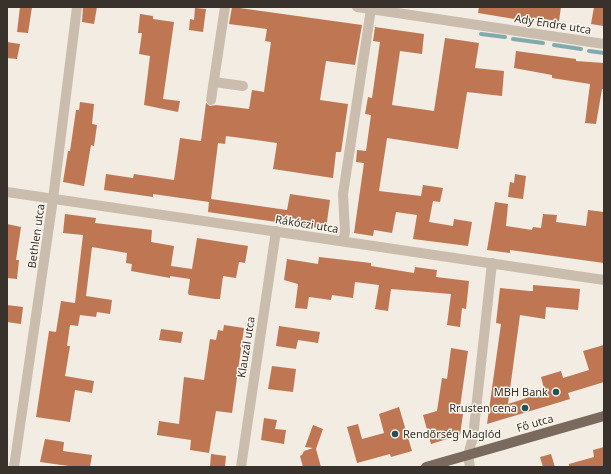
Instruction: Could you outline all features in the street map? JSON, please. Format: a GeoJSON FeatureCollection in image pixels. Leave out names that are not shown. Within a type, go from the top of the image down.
{"type":"FeatureCollection","features":[{"type":"Feature","properties":{"kind":"main road","name":"Fő utca"},"geometry":{"type":"LineString","coordinates":[[426,467],[604,416]]}},
{"type":"Feature","properties":{"kind":"street","name":"Bethlen utca"},"geometry":{"type":"LineString","coordinates":[[14,467],[53,199],[77,7]]}},
{"type":"Feature","properties":{"kind":"street"},"geometry":{"type":"LineString","coordinates":[[211,100],[225,7]]}},
{"type":"Feature","properties":{"kind":"street","name":"Ady Endre utca"},"geometry":{"type":"LineString","coordinates":[[357,7],[604,44]]}},
{"type":"Feature","properties":{"kind":"street"},"geometry":{"type":"LineString","coordinates":[[343,241],[345,232],[343,194],[371,9]]}},
{"type":"Feature","properties":{"kind":"street"},"geometry":{"type":"LineString","coordinates":[[214,82],[243,86]]}},
{"type":"Feature","properties":{"kind":"street","name":"Rákóczi utca"},"geometry":{"type":"LineString","coordinates":[[7,192],[604,280]]}},
{"type":"Feature","properties":{"kind":"street","name":"Klauzál utca"},"geometry":{"type":"LineString","coordinates":[[241,467],[276,231]]}},
{"type":"Feature","properties":{"kind":"street"},"geometry":{"type":"LineString","coordinates":[[470,467],[468,455],[473,437],[492,263]]}},
{"type":"Feature","properties":{"kind":"building"},"geometry":{"type":"Polygon","coordinates":[[[20,7],[32,7],[28,33],[17,32],[20,7]]]}},
{"type":"Feature","properties":{"kind":"building"},"geometry":{"type":"Polygon","coordinates":[[[83,7],[97,7],[94,24],[82,22],[83,7]]]}},
{"type":"Feature","properties":{"kind":"building"},"geometry":{"type":"Polygon","coordinates":[[[232,7],[362,25],[355,65],[326,61],[320,100],[348,104],[341,152],[336,152],[333,178],[273,169],[277,143],[226,136],[225,144],[218,143],[211,199],[287,210],[290,194],[330,200],[326,229],[208,212],[209,202],[153,194],[153,197],[104,190],[106,174],[133,178],[134,174],[174,180],[180,138],[201,141],[206,103],[210,106],[216,105],[249,109],[252,90],[264,92],[271,42],[265,41],[267,29],[229,24],[232,7]]]}},
{"type":"Feature","properties":{"kind":"building"},"geometry":{"type":"Polygon","coordinates":[[[479,7],[561,7],[559,21],[533,18],[533,22],[478,13],[479,7]]]}},
{"type":"Feature","properties":{"kind":"building"},"geometry":{"type":"Polygon","coordinates":[[[594,7],[604,7],[604,26],[591,24],[594,7]]]}},
{"type":"Feature","properties":{"kind":"building"},"geometry":{"type":"Polygon","coordinates":[[[195,8],[206,9],[203,32],[189,30],[190,19],[194,20],[195,8]]]}},
{"type":"Feature","properties":{"kind":"building"},"geometry":{"type":"Polygon","coordinates":[[[140,14],[153,16],[153,19],[174,22],[163,99],[180,101],[178,112],[144,105],[150,56],[139,54],[142,33],[138,33],[140,14]]]}},
{"type":"Feature","properties":{"kind":"building"},"geometry":{"type":"Polygon","coordinates":[[[375,27],[424,34],[422,54],[400,51],[392,105],[434,111],[445,38],[479,43],[475,68],[504,71],[502,96],[467,92],[458,149],[387,138],[379,191],[421,196],[423,185],[443,188],[440,202],[433,201],[429,222],[453,226],[454,219],[472,222],[468,246],[413,239],[417,215],[396,212],[392,233],[374,230],[373,236],[354,233],[364,163],[356,162],[357,150],[366,151],[371,115],[365,114],[368,97],[372,98],[380,42],[373,41],[375,27]]]}},
{"type":"Feature","properties":{"kind":"building"},"geometry":{"type":"Polygon","coordinates":[[[7,42],[20,44],[17,59],[7,58],[7,42]]]}},
{"type":"Feature","properties":{"kind":"building"},"geometry":{"type":"Polygon","coordinates":[[[516,51],[576,59],[576,61],[604,63],[604,89],[602,89],[596,124],[585,123],[590,84],[552,78],[552,75],[514,68],[516,51]]]}},
{"type":"Feature","properties":{"kind":"building"},"geometry":{"type":"Polygon","coordinates":[[[80,102],[94,104],[92,124],[97,125],[94,146],[91,145],[84,186],[63,182],[68,151],[70,151],[76,110],[79,110],[80,102]]]}},
{"type":"Feature","properties":{"kind":"building"},"geometry":{"type":"Polygon","coordinates":[[[515,174],[526,176],[523,199],[508,197],[510,182],[514,183],[515,174]]]}},
{"type":"Feature","properties":{"kind":"building"},"geometry":{"type":"Polygon","coordinates":[[[495,202],[508,204],[506,226],[532,230],[533,227],[541,228],[543,214],[557,215],[556,222],[586,226],[588,210],[604,212],[604,263],[510,250],[510,253],[487,250],[495,202]]]}},
{"type":"Feature","properties":{"kind":"building"},"geometry":{"type":"Polygon","coordinates":[[[65,214],[96,218],[95,223],[152,230],[151,242],[174,246],[171,266],[192,269],[197,238],[248,246],[245,263],[239,262],[236,278],[223,276],[220,299],[189,295],[190,279],[170,276],[170,278],[131,271],[132,264],[126,263],[127,253],[92,247],[86,296],[112,300],[110,314],[97,312],[96,317],[80,315],[78,326],[70,325],[67,346],[70,346],[65,376],[94,381],[92,393],[75,390],[70,422],[36,417],[49,331],[56,332],[61,301],[75,303],[83,235],[63,233],[65,214]]]}},
{"type":"Feature","properties":{"kind":"building"},"geometry":{"type":"Polygon","coordinates":[[[7,224],[21,227],[16,260],[19,260],[17,279],[7,278],[7,224]]]}},
{"type":"Feature","properties":{"kind":"building"},"geometry":{"type":"Polygon","coordinates":[[[319,257],[371,263],[371,266],[414,273],[415,267],[437,270],[436,277],[469,281],[466,309],[462,308],[460,327],[447,325],[451,294],[391,289],[388,311],[375,309],[379,285],[355,282],[353,298],[332,295],[331,300],[309,297],[307,309],[295,308],[298,284],[284,280],[287,259],[318,264],[319,257]]]}},
{"type":"Feature","properties":{"kind":"building"},"geometry":{"type":"Polygon","coordinates":[[[533,285],[580,289],[578,310],[546,307],[545,319],[520,315],[508,404],[545,392],[541,377],[561,371],[563,378],[589,370],[583,351],[604,345],[604,382],[568,393],[570,399],[487,424],[501,324],[496,323],[500,288],[533,291],[533,285]]]}},
{"type":"Feature","properties":{"kind":"building"},"geometry":{"type":"Polygon","coordinates":[[[7,305],[23,307],[21,324],[7,322],[7,305]]]}},
{"type":"Feature","properties":{"kind":"building"},"geometry":{"type":"Polygon","coordinates":[[[224,325],[244,328],[232,413],[216,411],[209,453],[190,450],[191,440],[157,435],[159,421],[179,424],[184,377],[204,380],[210,339],[216,340],[218,330],[223,331],[224,325]]]}},
{"type":"Feature","properties":{"kind":"building"},"geometry":{"type":"Polygon","coordinates":[[[279,326],[320,332],[318,343],[298,340],[296,349],[276,346],[279,326]]]}},
{"type":"Feature","properties":{"kind":"building"},"geometry":{"type":"Polygon","coordinates":[[[161,329],[183,332],[181,343],[159,340],[161,329]]]}},
{"type":"Feature","properties":{"kind":"building"},"geometry":{"type":"Polygon","coordinates":[[[451,348],[468,351],[459,414],[463,414],[460,435],[431,444],[423,415],[437,411],[442,378],[447,379],[451,348]]]}},
{"type":"Feature","properties":{"kind":"building"},"geometry":{"type":"Polygon","coordinates":[[[272,366],[296,369],[293,392],[268,389],[272,366]]]}},
{"type":"Feature","properties":{"kind":"building"},"geometry":{"type":"Polygon","coordinates":[[[399,407],[412,451],[391,457],[390,454],[357,463],[347,427],[358,424],[362,439],[384,433],[379,414],[399,407]]]}},
{"type":"Feature","properties":{"kind":"building"},"geometry":{"type":"Polygon","coordinates":[[[264,418],[277,420],[275,429],[286,430],[284,444],[261,440],[264,418]]]}},
{"type":"Feature","properties":{"kind":"building"},"geometry":{"type":"Polygon","coordinates":[[[313,425],[323,429],[316,449],[321,467],[303,467],[300,456],[304,451],[313,448],[305,447],[313,425]]]}},
{"type":"Feature","properties":{"kind":"building"},"geometry":{"type":"Polygon","coordinates":[[[45,439],[64,442],[63,451],[92,455],[90,467],[76,467],[40,462],[45,439]]]}},
{"type":"Feature","properties":{"kind":"building"},"geometry":{"type":"Polygon","coordinates":[[[604,447],[604,467],[569,467],[569,464],[594,457],[593,450],[604,447]]]}},
{"type":"Feature","properties":{"kind":"building"},"geometry":{"type":"Polygon","coordinates":[[[211,454],[226,456],[225,467],[210,467],[211,454]]]}},
{"type":"Feature","properties":{"kind":"building"},"geometry":{"type":"Polygon","coordinates":[[[551,454],[555,467],[543,467],[540,457],[551,454]]]}},
{"type":"Feature","properties":{"kind":"waterway"},"geometry":{"type":"LineString","coordinates":[[481,34],[505,37]]}},
{"type":"Feature","properties":{"kind":"waterway"},"geometry":{"type":"LineString","coordinates":[[513,39],[543,43]]}},
{"type":"Feature","properties":{"kind":"waterway"},"geometry":{"type":"LineString","coordinates":[[554,45],[581,49]]}},
{"type":"Feature","properties":{"kind":"waterway"},"geometry":{"type":"LineString","coordinates":[[589,51],[604,53]]}},
{"type":"Feature","properties":{"kind":"place","name":"MBH Bank"},"geometry":{"type":"Point","coordinates":[556,392]}},
{"type":"Feature","properties":{"kind":"place","name":"Rrusten cena"},"geometry":{"type":"Point","coordinates":[525,408]}},
{"type":"Feature","properties":{"kind":"place","name":"Rendőrség Maglód"},"geometry":{"type":"Point","coordinates":[395,434]}}]}
